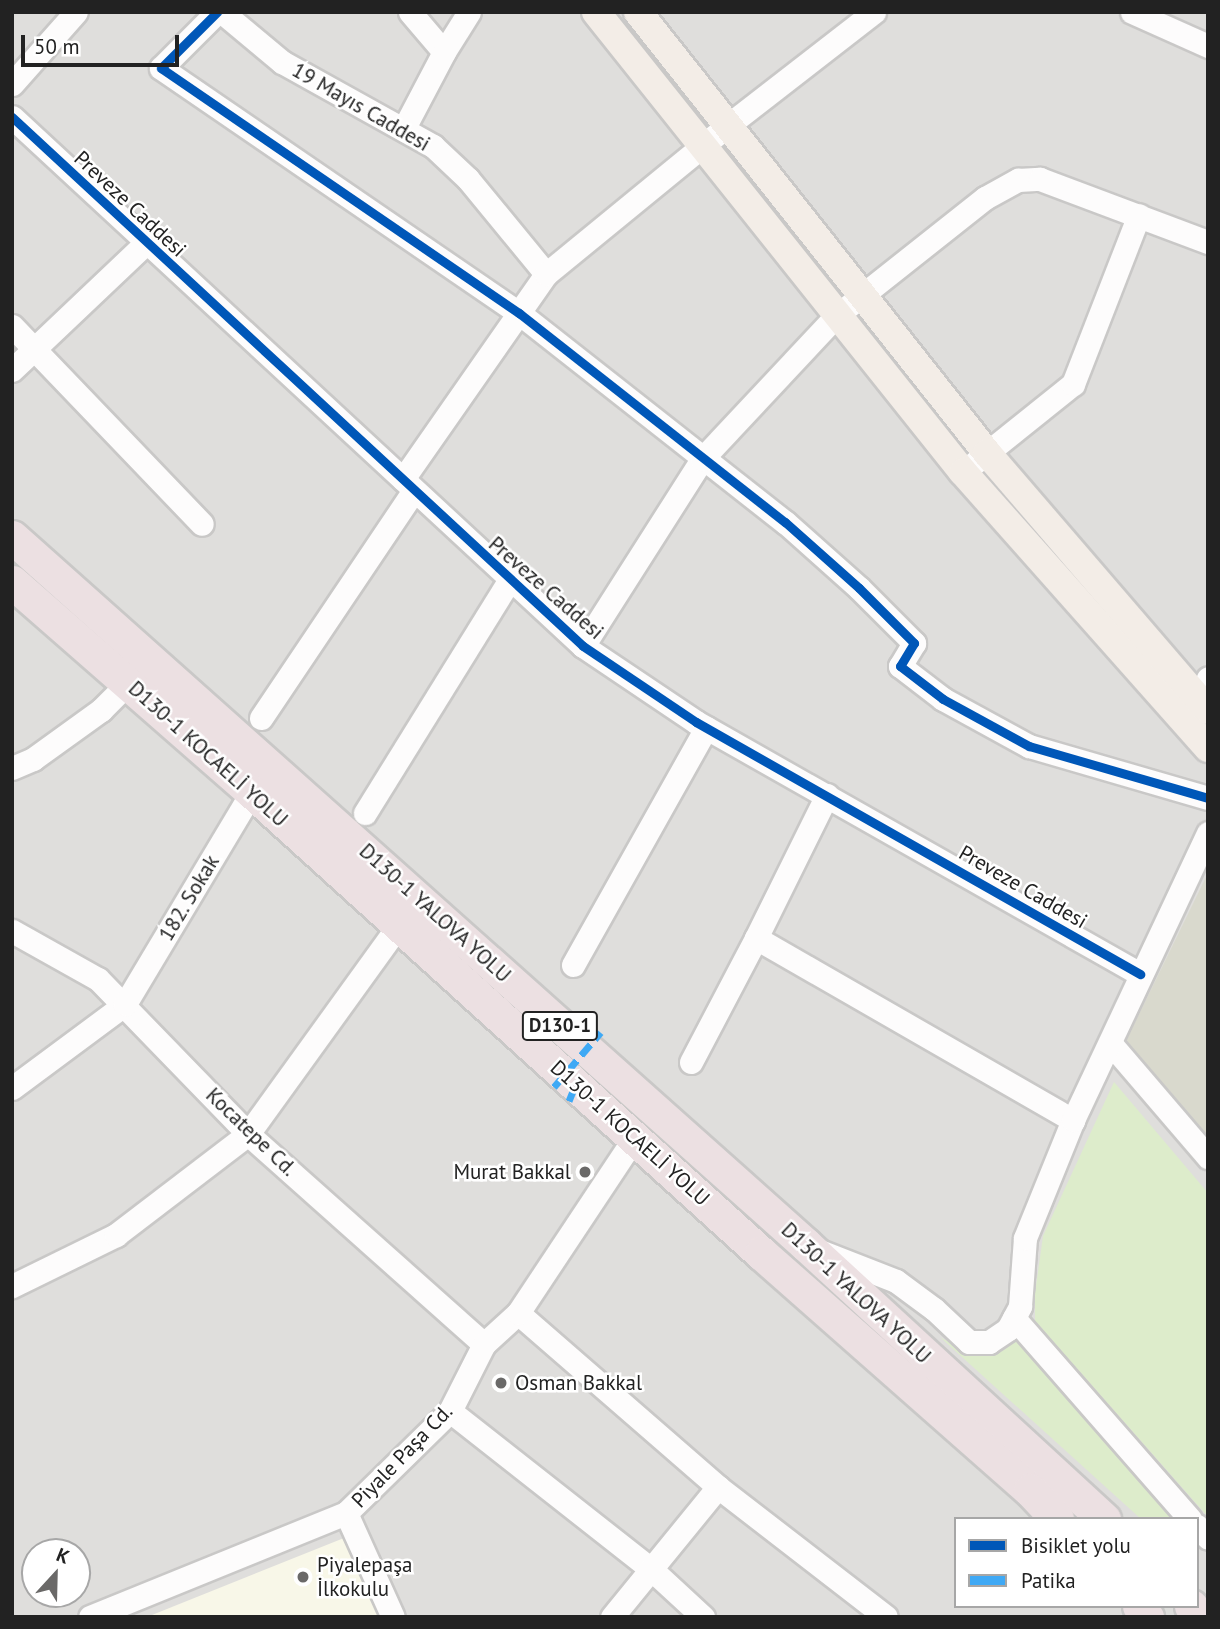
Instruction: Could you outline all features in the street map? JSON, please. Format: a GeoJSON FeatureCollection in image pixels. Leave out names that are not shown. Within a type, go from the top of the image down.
{"type":"FeatureCollection","features":[{"type":"Feature","properties":{"kind":"highway","name":"D130-1 YALOVA YOLU"},"geometry":{"type":"LineString","coordinates":[[12,537],[574,1028],[1102,1517]]}},
{"type":"Feature","properties":{"kind":"highway","name":"D130-1 KOCAELİ YOLU"},"geometry":{"type":"LineString","coordinates":[[12,582],[129,682],[399,925],[573,1092],[635,1137],[761,1253],[1030,1490],[1055,1517]]}},
{"type":"Feature","properties":{"kind":"main road"},"geometry":{"type":"LineString","coordinates":[[596,12],[963,472],[1200,702]]}},
{"type":"Feature","properties":{"kind":"main road"},"geometry":{"type":"LineString","coordinates":[[647,15],[727,126],[860,296],[987,453],[1200,702],[1208,748]]}},
{"type":"Feature","properties":{"kind":"street"},"geometry":{"type":"LineString","coordinates":[[12,84],[76,12]]}},
{"type":"Feature","properties":{"kind":"street"},"geometry":{"type":"LineString","coordinates":[[217,12],[161,68],[519,313],[785,522],[859,588],[914,643],[900,666],[943,699],[1029,746],[1208,798]]}},
{"type":"Feature","properties":{"kind":"street","name":"19 Mayıs Caddesi"},"geometry":{"type":"LineString","coordinates":[[222,12],[282,62],[433,146],[468,179],[546,274]]}},
{"type":"Feature","properties":{"kind":"street"},"geometry":{"type":"LineString","coordinates":[[410,12],[444,52]]}},
{"type":"Feature","properties":{"kind":"street"},"geometry":{"type":"LineString","coordinates":[[404,128],[444,52],[469,12]]}},
{"type":"Feature","properties":{"kind":"street"},"geometry":{"type":"LineString","coordinates":[[261,718],[407,485],[546,274],[727,126],[874,12]]}},
{"type":"Feature","properties":{"kind":"street"},"geometry":{"type":"LineString","coordinates":[[1132,12],[1208,46]]}},
{"type":"Feature","properties":{"kind":"street","name":"Preveze Caddesi"},"geometry":{"type":"LineString","coordinates":[[12,117],[509,581],[583,646],[706,728],[1140,974]]}},
{"type":"Feature","properties":{"kind":"street"},"geometry":{"type":"LineString","coordinates":[[583,646],[702,459],[836,316],[985,198],[1018,180],[1040,179],[1208,242]]}},
{"type":"Feature","properties":{"kind":"street"},"geometry":{"type":"LineString","coordinates":[[963,472],[1073,384],[1139,215]]}},
{"type":"Feature","properties":{"kind":"street"},"geometry":{"type":"LineString","coordinates":[[12,370],[146,243]]}},
{"type":"Feature","properties":{"kind":"street"},"geometry":{"type":"LineString","coordinates":[[12,326],[202,523]]}},
{"type":"Feature","properties":{"kind":"street"},"geometry":{"type":"LineString","coordinates":[[365,813],[509,581]]}},
{"type":"Feature","properties":{"kind":"street"},"geometry":{"type":"LineString","coordinates":[[12,768],[33,759],[101,710],[129,682]]}},
{"type":"Feature","properties":{"kind":"street"},"geometry":{"type":"LineString","coordinates":[[573,965],[706,728]]}},
{"type":"Feature","properties":{"kind":"street","name":"182. Sokak"},"geometry":{"type":"LineString","coordinates":[[125,1004],[252,792]]}},
{"type":"Feature","properties":{"kind":"street"},"geometry":{"type":"LineString","coordinates":[[691,1062],[827,795]]}},
{"type":"Feature","properties":{"kind":"street"},"geometry":{"type":"LineString","coordinates":[[806,1245],[896,1281],[934,1309],[969,1342],[989,1342],[1008,1329],[1020,1306],[1025,1238],[1073,1120],[1208,833]]}},
{"type":"Feature","properties":{"kind":"street"},"geometry":{"type":"LineString","coordinates":[[12,1286],[116,1235],[248,1133],[399,925]]}},
{"type":"Feature","properties":{"kind":"street","name":"Kocatepe Cd."},"geometry":{"type":"LineString","coordinates":[[12,931],[98,979],[248,1133],[484,1344]]}},
{"type":"Feature","properties":{"kind":"street"},"geometry":{"type":"LineString","coordinates":[[756,938],[1073,1120]]}},
{"type":"Feature","properties":{"kind":"street"},"geometry":{"type":"LineString","coordinates":[[12,1088],[125,1004]]}},
{"type":"Feature","properties":{"kind":"street"},"geometry":{"type":"LineString","coordinates":[[1111,1044],[1208,1157]]}},
{"type":"Feature","properties":{"kind":"street","name":"Piyale Paşa Cd."},"geometry":{"type":"LineString","coordinates":[[90,1617],[346,1513],[450,1411],[484,1344],[518,1313],[635,1137]]}},
{"type":"Feature","properties":{"kind":"street"},"geometry":{"type":"LineString","coordinates":[[518,1313],[718,1487],[886,1617]]}},
{"type":"Feature","properties":{"kind":"street"},"geometry":{"type":"LineString","coordinates":[[1014,1318],[1188,1517]]}},
{"type":"Feature","properties":{"kind":"street"},"geometry":{"type":"LineString","coordinates":[[450,1411],[650,1569],[703,1617]]}},
{"type":"Feature","properties":{"kind":"street"},"geometry":{"type":"LineString","coordinates":[[612,1617],[718,1487]]}},
{"type":"Feature","properties":{"kind":"street"},"geometry":{"type":"LineString","coordinates":[[346,1513],[393,1617]]}},
{"type":"Feature","properties":{"kind":"shaded area"},"geometry":{"type":"Polygon","coordinates":[[[12,12],[1208,12],[1208,1617],[12,1617],[12,12]]]}},
{"type":"Feature","properties":{"kind":"shaded area"},"geometry":{"type":"Polygon","coordinates":[[[1208,873],[1208,1141],[1126,1041],[1208,873]]]}},
{"type":"Feature","properties":{"kind":"shaded area","name":"Piyalepaşa İlkokulu"},"geometry":{"type":"Polygon","coordinates":[[[344,1538],[379,1617],[147,1617],[344,1538]]]}},
{"type":"Feature","properties":{"kind":"green space"},"geometry":{"type":"Polygon","coordinates":[[[1114,1082],[1208,1193],[1208,1517],[1035,1321],[1035,1293],[1043,1236],[1114,1082]]]}},
{"type":"Feature","properties":{"kind":"green space"},"geometry":{"type":"Polygon","coordinates":[[[1022,1335],[1179,1517],[1139,1517],[940,1337],[972,1356],[1004,1350],[1022,1335]]]}},
{"type":"Feature","properties":{"kind":"marked path"},"geometry":{"type":"LineString","coordinates":[[569,1033],[579,1022]]}},
{"type":"Feature","properties":{"kind":"marked path"},"geometry":{"type":"LineString","coordinates":[[554,1087],[601,1032]]}},
{"type":"Feature","properties":{"kind":"marked path"},"geometry":{"type":"LineString","coordinates":[[569,1101],[576,1084]]}},
{"type":"Feature","properties":{"kind":"cycle path"},"geometry":{"type":"LineString","coordinates":[[217,12],[161,68],[519,313],[785,522],[859,588],[914,643],[900,666],[943,699],[1029,746],[1208,798]]}},
{"type":"Feature","properties":{"kind":"cycle path"},"geometry":{"type":"LineString","coordinates":[[12,117],[583,646],[696,722],[1140,974]]}},
{"type":"Feature","properties":{"kind":"place","name":"Murat Bakkal"},"geometry":{"type":"Point","coordinates":[585,1172]}},
{"type":"Feature","properties":{"kind":"place","name":"Osman Bakkal"},"geometry":{"type":"Point","coordinates":[501,1383]}},
{"type":"Feature","properties":{"kind":"place","name":"Piyalepaşa İlkokulu"},"geometry":{"type":"Point","coordinates":[303,1577]}}]}
